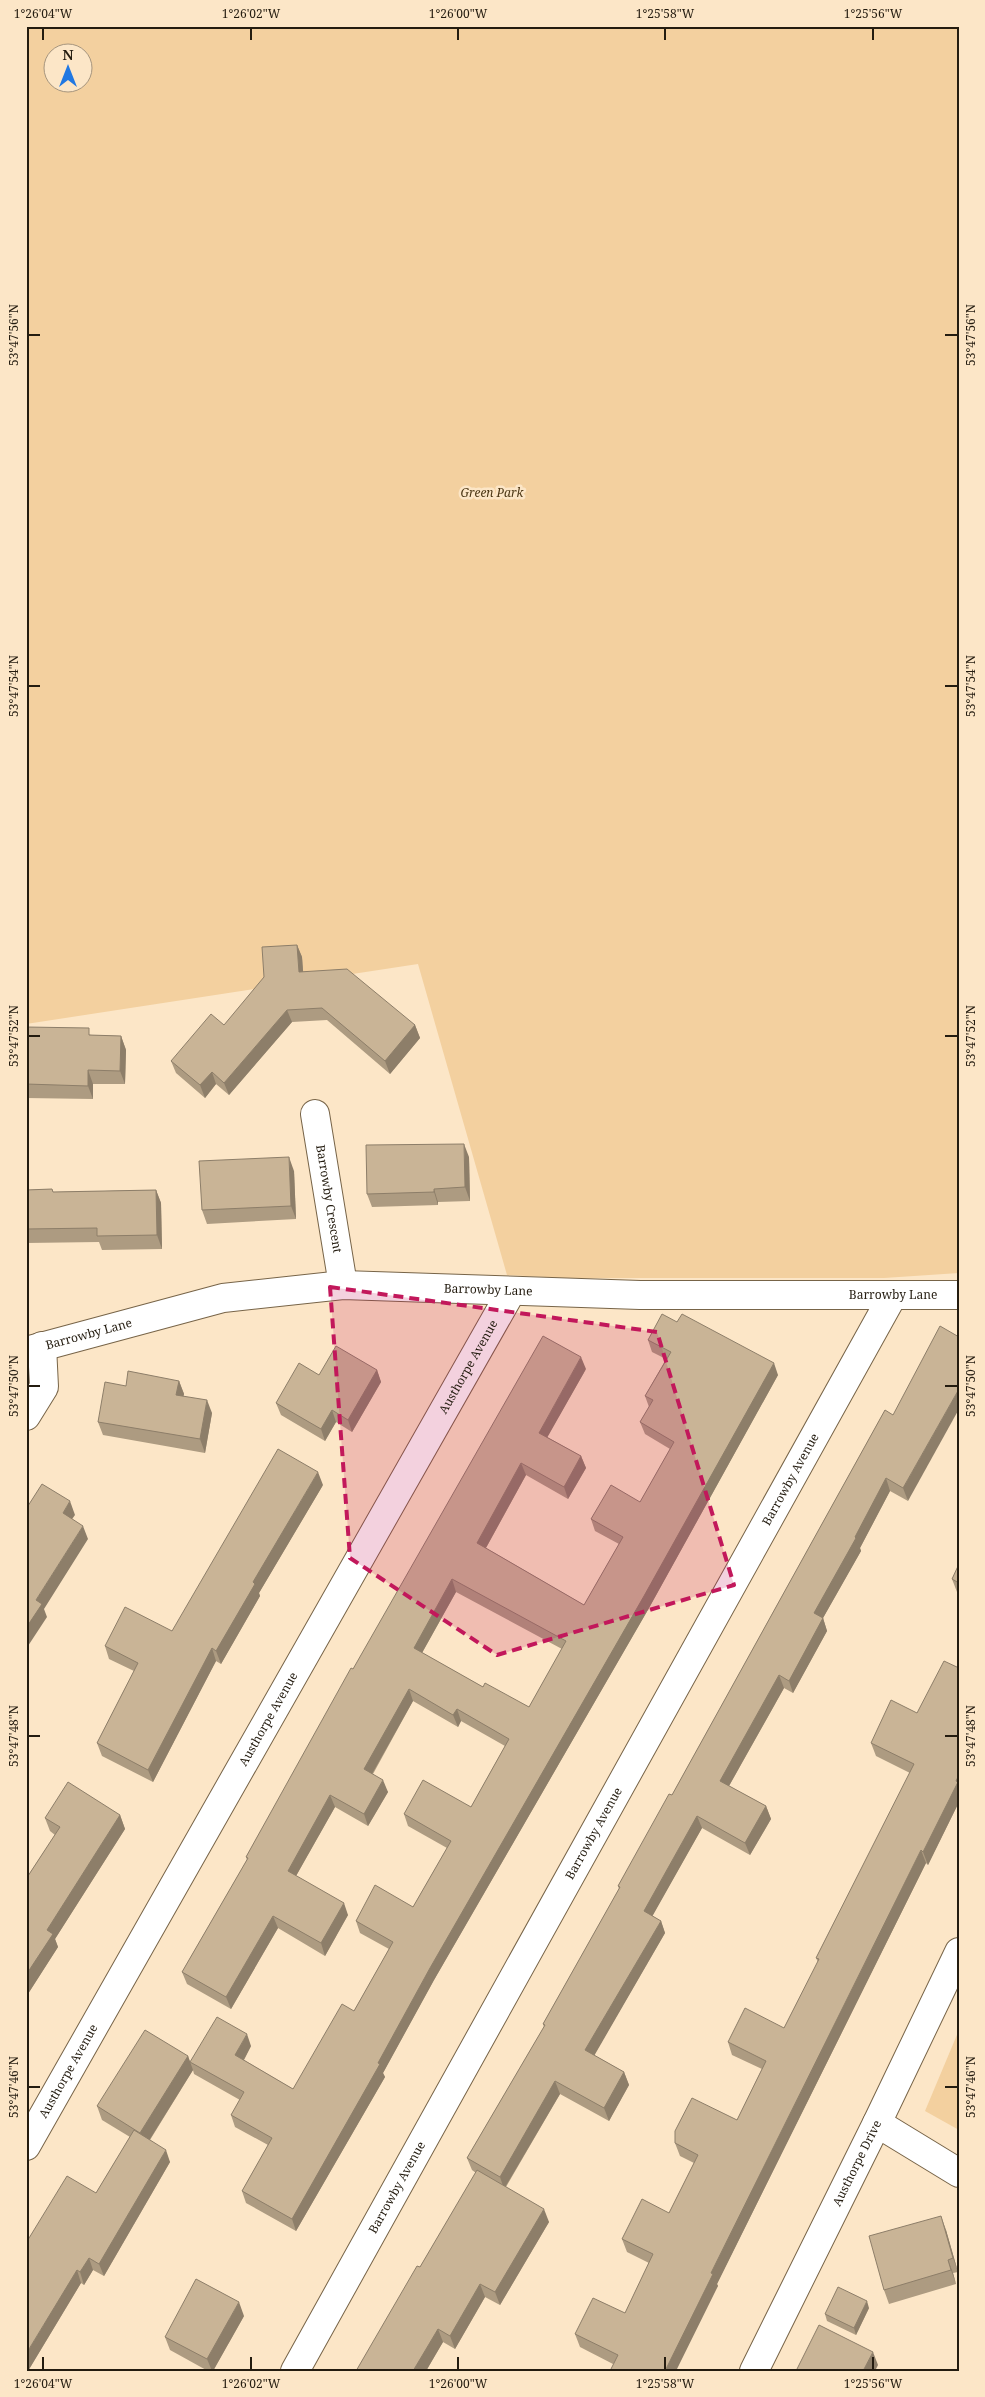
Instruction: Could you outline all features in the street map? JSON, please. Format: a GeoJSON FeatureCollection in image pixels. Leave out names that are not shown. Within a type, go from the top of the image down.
{"type":"FeatureCollection","features":[{"type":"Feature","properties":{"kind":"street","name":"Barrowby Crescent"},"geometry":{"type":"LineString","coordinates":[[315,1114],[343,1285]]}},
{"type":"Feature","properties":{"kind":"street","name":"Barrowby Lane"},"geometry":{"type":"LineString","coordinates":[[34,1349],[223,1298],[343,1285],[640,1296],[959,1296]]}},
{"type":"Feature","properties":{"kind":"street","name":"Austhorpe Avenue"},"geometry":{"type":"LineString","coordinates":[[26,2146],[511,1292]]}},
{"type":"Feature","properties":{"kind":"street","name":"Barrowby Avenue"},"geometry":{"type":"LineString","coordinates":[[295,2371],[893,1296]]}},
{"type":"Feature","properties":{"kind":"street"},"geometry":{"type":"LineString","coordinates":[[26,1416],[44,1387],[34,1349]]}},
{"type":"Feature","properties":{"kind":"street","name":"Austhorpe Drive"},"geometry":{"type":"LineString","coordinates":[[754,2371],[959,1952]]}},
{"type":"Feature","properties":{"kind":"street"},"geometry":{"type":"LineString","coordinates":[[877,2123],[959,2173]]}},
{"type":"Feature","properties":{"kind":"highlighted area"},"geometry":{"type":"Polygon","coordinates":[[[330,1287],[657,1332],[734,1585],[497,1655],[350,1558],[330,1287]]]}},
{"type":"Feature","properties":{"kind":"green space","name":"Green Park"},"geometry":{"type":"Polygon","coordinates":[[[26,26],[959,26],[959,1273],[884,1278],[563,1278],[507,1275],[418,964],[26,1024],[26,26]]]}},
{"type":"Feature","properties":{"kind":"green space"},"geometry":{"type":"Polygon","coordinates":[[[959,2030],[959,2130],[925,2111],[959,2030]]]}},
{"type":"Feature","properties":{"kind":"building"},"geometry":{"type":"Polygon","coordinates":[[[297,945],[299,972],[347,969],[415,1025],[385,1061],[322,1008],[287,1010],[224,1083],[212,1072],[200,1085],[171,1061],[211,1014],[224,1025],[264,977],[262,947],[297,945]]]}},
{"type":"Feature","properties":{"kind":"building"},"geometry":{"type":"Polygon","coordinates":[[[26,1027],[89,1028],[89,1035],[121,1036],[120,1071],[88,1070],[88,1086],[26,1084],[26,1027]]]}},
{"type":"Feature","properties":{"kind":"building"},"geometry":{"type":"Polygon","coordinates":[[[464,1144],[465,1187],[434,1189],[434,1192],[367,1194],[366,1145],[464,1144]]]}},
{"type":"Feature","properties":{"kind":"building"},"geometry":{"type":"Polygon","coordinates":[[[289,1157],[291,1206],[202,1210],[199,1161],[289,1157]]]}},
{"type":"Feature","properties":{"kind":"building"},"geometry":{"type":"Polygon","coordinates":[[[52,1189],[53,1192],[156,1190],[157,1235],[97,1236],[97,1228],[26,1229],[26,1190],[52,1189]]]}},
{"type":"Feature","properties":{"kind":"building"},"geometry":{"type":"Polygon","coordinates":[[[662,1314],[677,1322],[682,1314],[774,1363],[644,1596],[430,1968],[378,2063],[380,2064],[292,2219],[242,2191],[272,2138],[231,2115],[244,2092],[190,2062],[217,2017],[247,2034],[235,2055],[293,2089],[342,2004],[354,2011],[393,1942],[356,1921],[375,1885],[413,1907],[451,1841],[404,1814],[423,1780],[471,1807],[509,1739],[457,1709],[453,1715],[409,1689],[364,1769],[383,1780],[364,1814],[330,1795],[288,1871],[344,1903],[321,1943],[273,1916],[226,1997],[182,1972],[248,1858],[246,1857],[351,1668],[353,1669],[543,1336],[581,1357],[539,1433],[581,1456],[564,1487],[521,1463],[477,1543],[584,1605],[623,1537],[591,1519],[611,1485],[640,1502],[674,1442],[640,1422],[653,1400],[645,1396],[671,1352],[648,1340],[662,1314]],[[452,1579],[414,1648],[483,1687],[485,1683],[529,1707],[566,1641],[452,1579]]]}},
{"type":"Feature","properties":{"kind":"building"},"geometry":{"type":"Polygon","coordinates":[[[940,1326],[959,1337],[959,1389],[903,1488],[886,1478],[856,1538],[814,1613],[823,1618],[789,1681],[779,1675],[720,1781],[766,1806],[745,1843],[697,1816],[644,1911],[661,1921],[585,2050],[624,2072],[604,2108],[555,2081],[500,2177],[467,2158],[545,2025],[543,2024],[620,1887],[618,1886],[669,1794],[672,1795],[885,1410],[893,1415],[940,1326]]]}},
{"type":"Feature","properties":{"kind":"building"},"geometry":{"type":"Polygon","coordinates":[[[336,1346],[377,1370],[348,1420],[332,1410],[321,1429],[276,1403],[299,1363],[319,1375],[336,1346]]]}},
{"type":"Feature","properties":{"kind":"building"},"geometry":{"type":"Polygon","coordinates":[[[128,1371],[179,1381],[176,1395],[207,1400],[200,1439],[98,1422],[105,1382],[126,1386],[128,1371]]]}},
{"type":"Feature","properties":{"kind":"building"},"geometry":{"type":"Polygon","coordinates":[[[278,1449],[318,1472],[253,1582],[255,1584],[216,1651],[212,1648],[148,1770],[97,1743],[138,1663],[105,1646],[125,1607],[172,1631],[278,1449]]]}},
{"type":"Feature","properties":{"kind":"building"},"geometry":{"type":"Polygon","coordinates":[[[42,1484],[70,1501],[63,1513],[83,1526],[36,1600],[42,1604],[26,1628],[26,1509],[42,1484]]]}},
{"type":"Feature","properties":{"kind":"building"},"geometry":{"type":"Polygon","coordinates":[[[959,1564],[959,1583],[952,1579],[959,1564]]]}},
{"type":"Feature","properties":{"kind":"building"},"geometry":{"type":"Polygon","coordinates":[[[944,1661],[959,1668],[959,1775],[956,1781],[958,1782],[923,1852],[921,1850],[711,2273],[713,2274],[665,2371],[610,2371],[618,2355],[575,2334],[593,2298],[625,2313],[653,2254],[622,2239],[642,2199],[669,2213],[698,2155],[675,2143],[675,2131],[692,2098],[737,2120],[766,2061],[728,2042],[745,2008],[784,2028],[819,1959],[816,1958],[914,1764],[871,1743],[891,1700],[917,1713],[944,1661]]]}},
{"type":"Feature","properties":{"kind":"building"},"geometry":{"type":"Polygon","coordinates":[[[68,1782],[120,1815],[47,1930],[53,1934],[26,1975],[26,1879],[60,1827],[45,1818],[68,1782]]]}},
{"type":"Feature","properties":{"kind":"building"},"geometry":{"type":"Polygon","coordinates":[[[145,2030],[188,2056],[140,2133],[97,2106],[145,2030]]]}},
{"type":"Feature","properties":{"kind":"building"},"geometry":{"type":"Polygon","coordinates":[[[134,2130],[166,2150],[99,2264],[89,2258],[80,2272],[77,2270],[26,2354],[26,2243],[67,2176],[96,2193],[134,2130]]]}},
{"type":"Feature","properties":{"kind":"building"},"geometry":{"type":"Polygon","coordinates":[[[477,2170],[544,2209],[495,2292],[480,2284],[450,2336],[438,2329],[413,2371],[356,2371],[417,2266],[420,2267],[477,2170]]]}},
{"type":"Feature","properties":{"kind":"building"},"geometry":{"type":"Polygon","coordinates":[[[941,2216],[953,2258],[948,2260],[951,2270],[884,2290],[869,2236],[941,2216]]]}},
{"type":"Feature","properties":{"kind":"building"},"geometry":{"type":"Polygon","coordinates":[[[196,2279],[239,2302],[207,2359],[165,2337],[196,2279]]]}},
{"type":"Feature","properties":{"kind":"building"},"geometry":{"type":"Polygon","coordinates":[[[838,2287],[867,2301],[854,2328],[825,2314],[838,2287]]]}},
{"type":"Feature","properties":{"kind":"building"},"geometry":{"type":"Polygon","coordinates":[[[819,2325],[873,2352],[863,2371],[796,2371],[819,2325]]]}}]}
